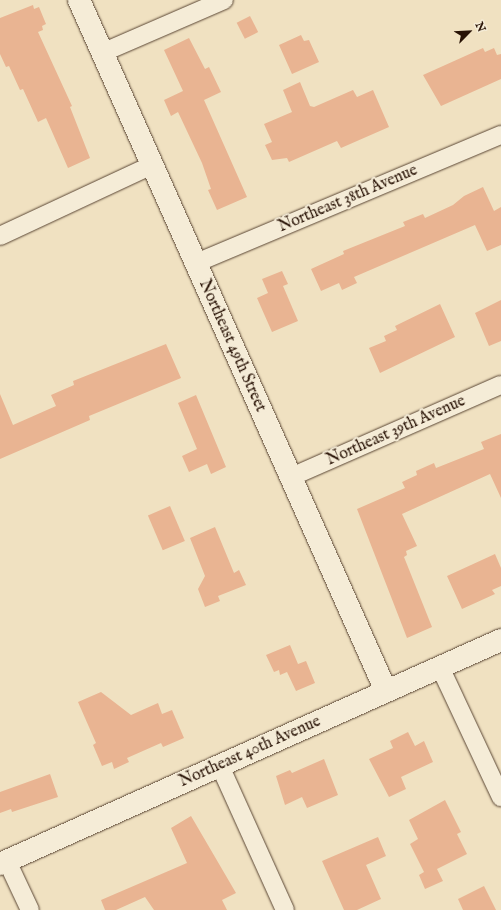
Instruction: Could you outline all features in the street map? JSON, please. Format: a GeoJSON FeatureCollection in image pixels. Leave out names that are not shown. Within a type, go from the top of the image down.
{"type":"FeatureCollection","features":[{"type":"Feature","properties":{"kind":"street","name":"Northeast 49th Street"},"geometry":{"type":"LineString","coordinates":[[79,0],[386,691]]}},
{"type":"Feature","properties":{"kind":"street"},"geometry":{"type":"LineString","coordinates":[[102,53],[224,0]]}},
{"type":"Feature","properties":{"kind":"street","name":"Northeast 38th Avenue"},"geometry":{"type":"LineString","coordinates":[[196,264],[501,135]]}},
{"type":"Feature","properties":{"kind":"street"},"geometry":{"type":"LineString","coordinates":[[0,236],[152,165]]}},
{"type":"Feature","properties":{"kind":"street","name":"Northeast 39th Avenue"},"geometry":{"type":"LineString","coordinates":[[291,477],[501,385]]}},
{"type":"Feature","properties":{"kind":"street","name":"Northeast 40th Avenue"},"geometry":{"type":"LineString","coordinates":[[4,862],[501,640]]}},
{"type":"Feature","properties":{"kind":"street"},"geometry":{"type":"LineString","coordinates":[[440,667],[501,797]]}},
{"type":"Feature","properties":{"kind":"street"},"geometry":{"type":"LineString","coordinates":[[220,766],[285,910]]}},
{"type":"Feature","properties":{"kind":"street"},"geometry":{"type":"LineString","coordinates":[[4,862],[30,910]]}},
{"type":"Feature","properties":{"kind":"building"},"geometry":{"type":"Polygon","coordinates":[[[33,5],[34,9],[39,7],[46,24],[42,26],[43,30],[38,32],[72,106],[70,107],[90,158],[68,168],[46,118],[38,122],[23,89],[20,90],[9,66],[6,67],[0,54],[0,18],[33,5]]]}},
{"type":"Feature","properties":{"kind":"building"},"geometry":{"type":"Polygon","coordinates":[[[250,16],[258,32],[245,39],[237,23],[250,16]]]}},
{"type":"Feature","properties":{"kind":"building"},"geometry":{"type":"Polygon","coordinates":[[[301,35],[304,41],[309,40],[319,62],[292,74],[279,45],[301,35]]]}},
{"type":"Feature","properties":{"kind":"building"},"geometry":{"type":"Polygon","coordinates":[[[189,38],[205,69],[209,67],[221,92],[204,100],[247,197],[217,210],[208,190],[211,189],[202,163],[178,112],[171,116],[164,100],[183,91],[164,50],[189,38]]]}},
{"type":"Feature","properties":{"kind":"building"},"geometry":{"type":"Polygon","coordinates":[[[483,48],[485,52],[494,48],[497,55],[501,54],[501,79],[441,106],[423,75],[483,48]]]}},
{"type":"Feature","properties":{"kind":"building"},"geometry":{"type":"Polygon","coordinates":[[[300,82],[310,106],[314,107],[353,90],[357,97],[373,90],[389,127],[341,148],[337,141],[289,162],[287,158],[272,160],[265,145],[272,142],[264,124],[292,112],[283,90],[300,82]]]}},
{"type":"Feature","properties":{"kind":"building"},"geometry":{"type":"Polygon","coordinates":[[[483,187],[494,211],[501,207],[501,245],[487,251],[475,225],[354,277],[357,283],[342,290],[339,283],[321,291],[311,269],[344,254],[343,251],[405,226],[403,222],[423,214],[425,218],[453,205],[464,196],[483,187]]]}},
{"type":"Feature","properties":{"kind":"building"},"geometry":{"type":"Polygon","coordinates":[[[282,271],[288,284],[283,286],[298,321],[272,332],[257,298],[268,293],[262,279],[282,271]]]}},
{"type":"Feature","properties":{"kind":"building"},"geometry":{"type":"Polygon","coordinates":[[[501,300],[501,341],[489,346],[475,313],[501,300]]]}},
{"type":"Feature","properties":{"kind":"building"},"geometry":{"type":"Polygon","coordinates":[[[440,304],[455,337],[380,373],[369,348],[386,341],[384,336],[397,330],[395,326],[440,304]]]}},
{"type":"Feature","properties":{"kind":"building"},"geometry":{"type":"Polygon","coordinates":[[[166,344],[181,378],[89,416],[90,420],[0,459],[0,394],[13,425],[56,406],[51,395],[74,385],[73,381],[166,344]]]}},
{"type":"Feature","properties":{"kind":"building"},"geometry":{"type":"Polygon","coordinates":[[[196,395],[226,467],[211,474],[207,464],[189,472],[182,456],[197,449],[178,403],[196,395]]]}},
{"type":"Feature","properties":{"kind":"building"},"geometry":{"type":"Polygon","coordinates":[[[501,434],[501,498],[490,474],[402,514],[417,546],[406,551],[407,555],[404,557],[432,627],[407,638],[357,509],[405,488],[402,482],[417,475],[416,471],[434,463],[436,468],[484,449],[481,442],[501,434]]]}},
{"type":"Feature","properties":{"kind":"building"},"geometry":{"type":"Polygon","coordinates":[[[170,506],[185,541],[163,550],[148,515],[170,506]]]}},
{"type":"Feature","properties":{"kind":"building"},"geometry":{"type":"Polygon","coordinates":[[[215,527],[234,573],[239,570],[246,585],[218,596],[220,601],[205,607],[198,589],[205,576],[190,538],[215,527]]]}},
{"type":"Feature","properties":{"kind":"building"},"geometry":{"type":"Polygon","coordinates":[[[495,554],[501,568],[501,586],[492,590],[495,594],[462,609],[447,576],[495,554]]]}},
{"type":"Feature","properties":{"kind":"building"},"geometry":{"type":"Polygon","coordinates":[[[290,645],[298,664],[306,661],[315,683],[296,691],[287,672],[280,675],[279,670],[274,672],[266,655],[290,645]]]}},
{"type":"Feature","properties":{"kind":"building"},"geometry":{"type":"Polygon","coordinates":[[[101,692],[131,715],[158,703],[162,714],[172,710],[184,738],[163,747],[161,743],[127,758],[129,762],[114,769],[112,762],[102,766],[93,745],[96,743],[78,702],[101,692]]]}},
{"type":"Feature","properties":{"kind":"building"},"geometry":{"type":"Polygon","coordinates":[[[408,732],[415,746],[424,741],[433,762],[401,777],[406,789],[389,797],[369,759],[393,748],[390,741],[408,732]]]}},
{"type":"Feature","properties":{"kind":"building"},"geometry":{"type":"Polygon","coordinates":[[[324,759],[338,795],[307,808],[302,797],[285,805],[276,776],[290,770],[292,773],[324,759]]]}},
{"type":"Feature","properties":{"kind":"building"},"geometry":{"type":"Polygon","coordinates":[[[50,774],[58,797],[12,812],[11,809],[0,813],[0,792],[50,774]]]}},
{"type":"Feature","properties":{"kind":"building"},"geometry":{"type":"Polygon","coordinates":[[[445,800],[461,832],[457,834],[467,854],[437,869],[443,881],[425,889],[419,875],[424,872],[410,844],[418,839],[409,820],[445,800]]]}},
{"type":"Feature","properties":{"kind":"building"},"geometry":{"type":"Polygon","coordinates":[[[191,816],[236,893],[222,900],[227,910],[154,910],[145,897],[116,910],[105,910],[101,900],[187,863],[171,828],[191,816]]]}},
{"type":"Feature","properties":{"kind":"building"},"geometry":{"type":"Polygon","coordinates":[[[378,837],[386,856],[366,865],[381,899],[357,910],[344,910],[322,861],[378,837]]]}},
{"type":"Feature","properties":{"kind":"building"},"geometry":{"type":"Polygon","coordinates":[[[484,886],[496,910],[463,910],[458,899],[484,886]]]}}]}
